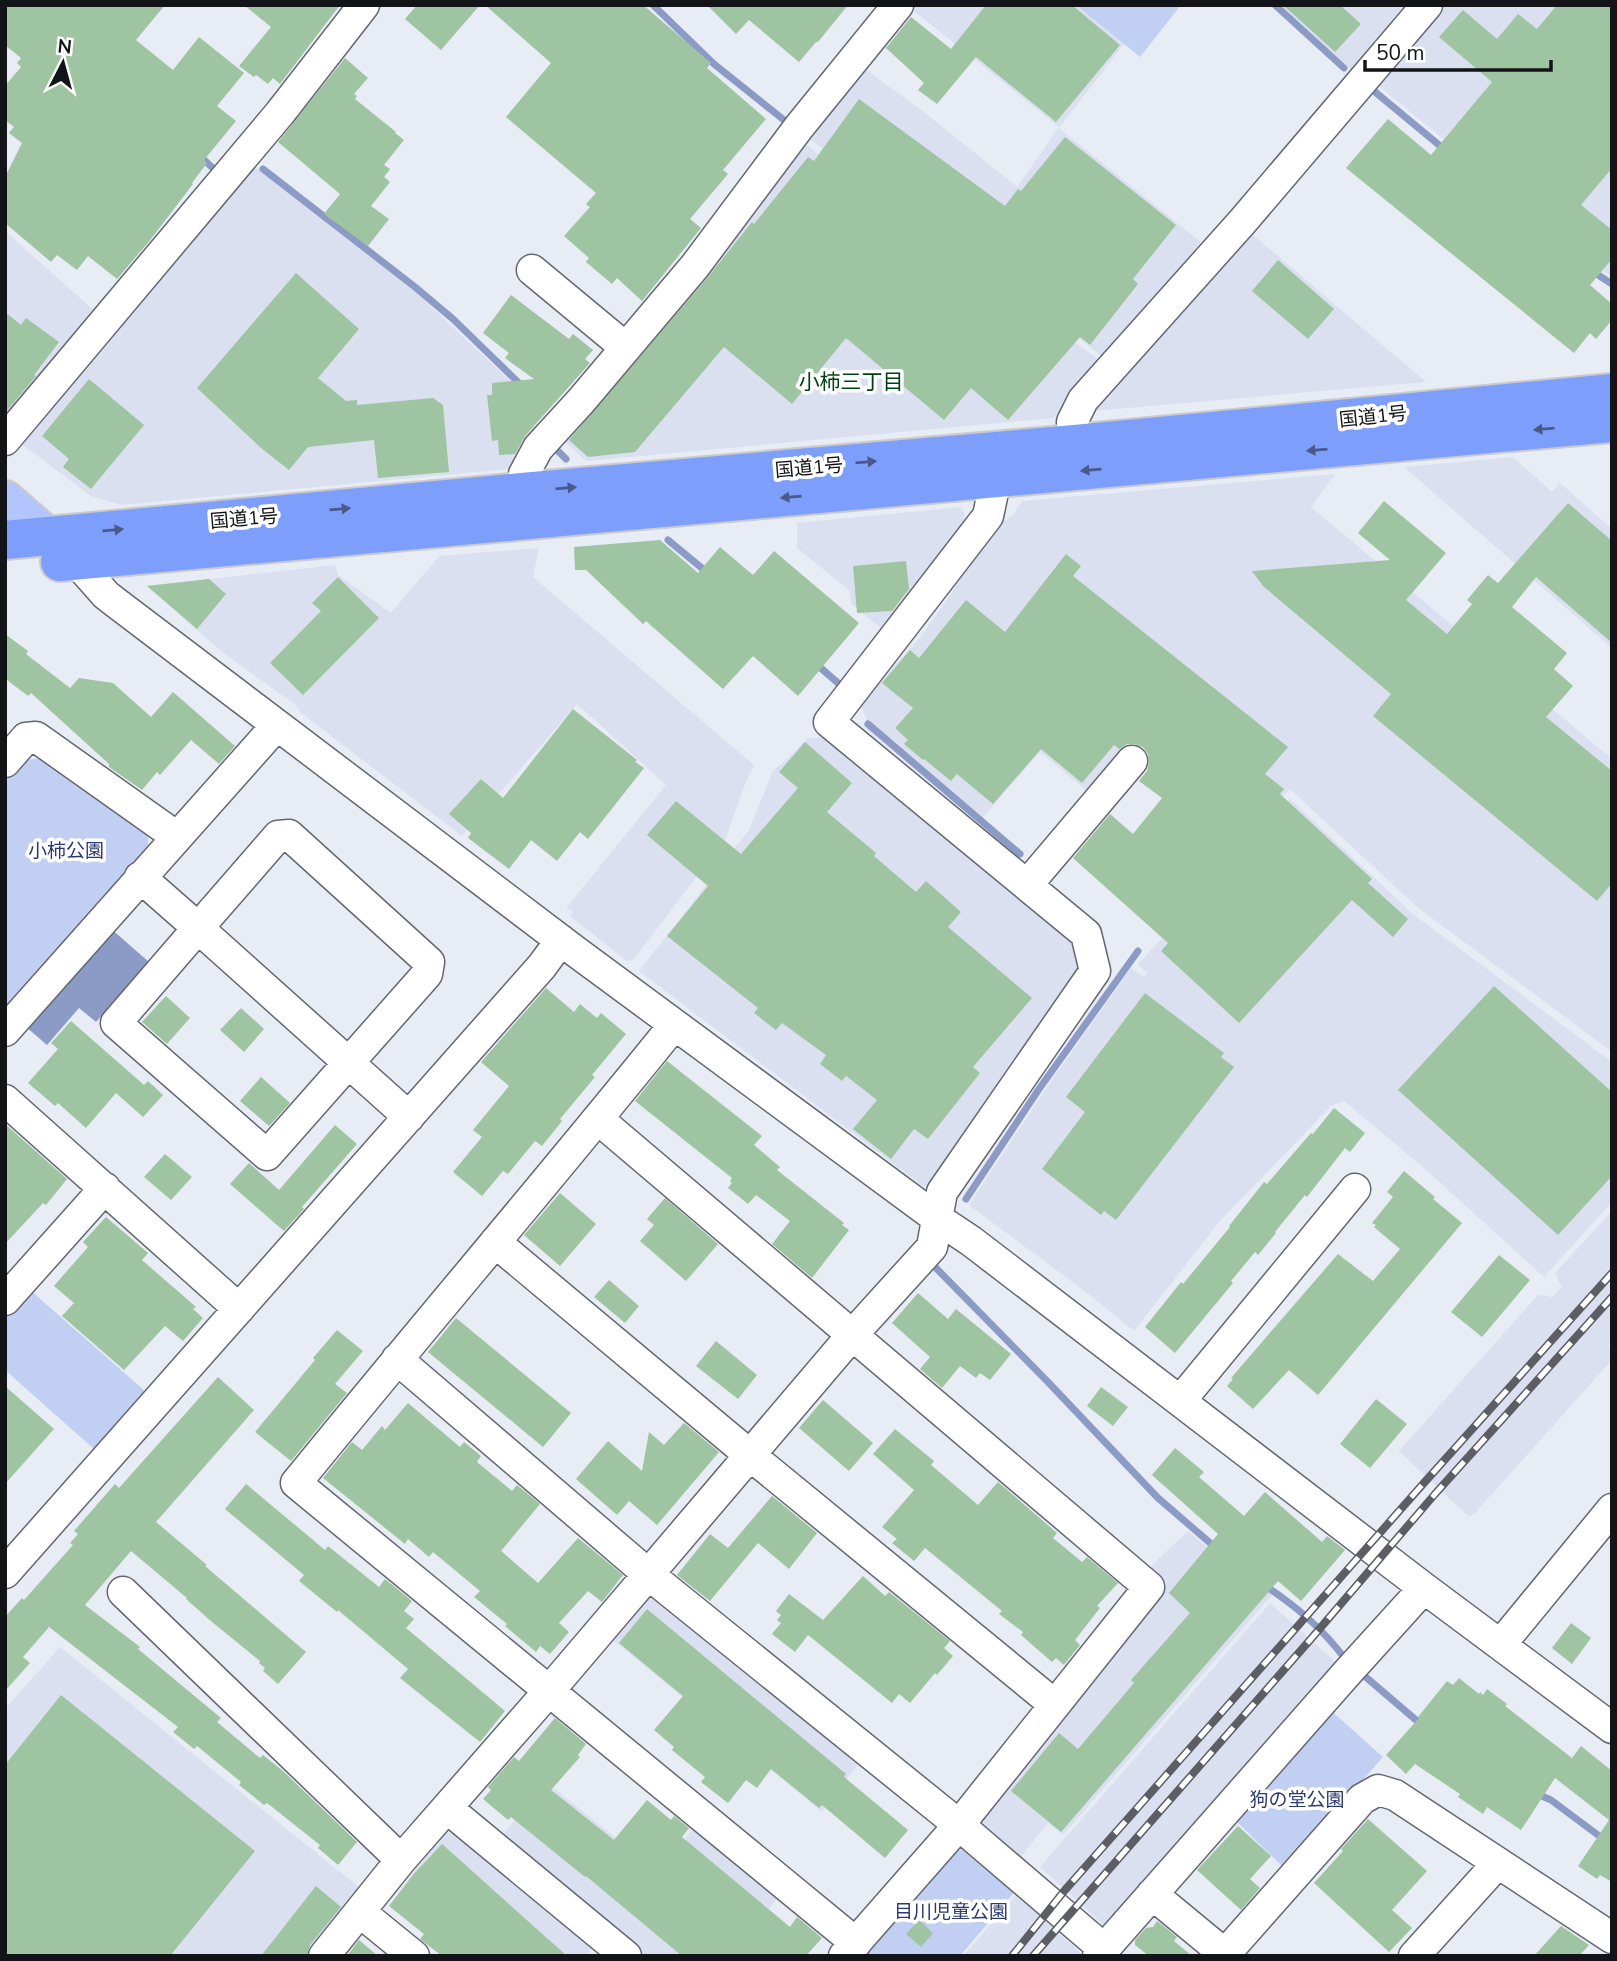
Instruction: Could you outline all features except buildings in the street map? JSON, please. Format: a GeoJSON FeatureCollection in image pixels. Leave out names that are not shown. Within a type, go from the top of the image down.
{"type":"FeatureCollection","features":[{"type":"Feature","properties":{"kind":"highway","name":"国道1号"},"geometry":{"type":"LineString","coordinates":[[5,540],[1612,393]]}},
{"type":"Feature","properties":{"kind":"highway","name":"国道1号"},"geometry":{"type":"LineString","coordinates":[[5,567],[1612,423]]}},
{"type":"Feature","properties":{"kind":"main road"},"geometry":{"type":"LineString","coordinates":[[5,500],[75,560]]}},
{"type":"Feature","properties":{"kind":"street"},"geometry":{"type":"LineString","coordinates":[[5,440],[281,113],[363,5]]}},
{"type":"Feature","properties":{"kind":"street"},"geometry":{"type":"LineString","coordinates":[[522,492],[524,474],[538,448],[695,266],[799,127],[898,5]]}},
{"type":"Feature","properties":{"kind":"street"},"geometry":{"type":"LineString","coordinates":[[1075,444],[1072,422],[1083,400],[1243,222],[1427,5]]}},
{"type":"Feature","properties":{"kind":"street"},"geometry":{"type":"LineString","coordinates":[[532,270],[626,348]]}},
{"type":"Feature","properties":{"kind":"street"},"geometry":{"type":"LineString","coordinates":[[324,1956],[401,1860],[751,1456],[853,1334],[932,1247],[942,1192],[1095,971],[1086,933],[830,722],[988,516],[996,478]]}},
{"type":"Feature","properties":{"kind":"street"},"geometry":{"type":"LineString","coordinates":[[75,560],[106,595],[674,1025],[937,1219],[971,1241],[1424,1588],[1612,1728]]}},
{"type":"Feature","properties":{"kind":"street"},"geometry":{"type":"LineString","coordinates":[[5,1031],[276,724]]}},
{"type":"Feature","properties":{"kind":"street"},"geometry":{"type":"LineString","coordinates":[[5,762],[26,738],[36,737],[177,837]]}},
{"type":"Feature","properties":{"kind":"street"},"geometry":{"type":"LineString","coordinates":[[1027,886],[1132,761]]}},
{"type":"Feature","properties":{"kind":"street"},"geometry":{"type":"LineString","coordinates":[[289,835],[429,961],[427,974],[267,1155],[116,1023],[198,928],[278,836],[289,835]]}},
{"type":"Feature","properties":{"kind":"street"},"geometry":{"type":"LineString","coordinates":[[141,877],[409,1117]]}},
{"type":"Feature","properties":{"kind":"street"},"geometry":{"type":"LineString","coordinates":[[5,1573],[542,966],[561,940]]}},
{"type":"Feature","properties":{"kind":"street"},"geometry":{"type":"LineString","coordinates":[[598,1119],[1149,1587],[959,1825],[850,1949],[549,1691],[296,1483],[674,1025]]}},
{"type":"Feature","properties":{"kind":"street"},"geometry":{"type":"LineString","coordinates":[[5,1100],[239,1309]]}},
{"type":"Feature","properties":{"kind":"street"},"geometry":{"type":"LineString","coordinates":[[5,1300],[105,1188]]}},
{"type":"Feature","properties":{"kind":"street"},"geometry":{"type":"LineString","coordinates":[[1181,1400],[1356,1189]]}},
{"type":"Feature","properties":{"kind":"street"},"geometry":{"type":"LineString","coordinates":[[495,1242],[1055,1705]]}},
{"type":"Feature","properties":{"kind":"street"},"geometry":{"type":"LineString","coordinates":[[397,1359],[649,1574],[959,1825],[1101,1952],[1424,1588]]}},
{"type":"Feature","properties":{"kind":"street"},"geometry":{"type":"LineString","coordinates":[[1501,1644],[1612,1509]]}},
{"type":"Feature","properties":{"kind":"street"},"geometry":{"type":"LineString","coordinates":[[123,1592],[401,1860]]}},
{"type":"Feature","properties":{"kind":"street"},"geometry":{"type":"LineString","coordinates":[[1152,1894],[1226,1955],[1362,1798],[1378,1790],[1395,1795],[1612,1938]]}},
{"type":"Feature","properties":{"kind":"street"},"geometry":{"type":"LineString","coordinates":[[447,1808],[626,1956]]}},
{"type":"Feature","properties":{"kind":"street"},"geometry":{"type":"LineString","coordinates":[[1414,1956],[1497,1864]]}},
{"type":"Feature","properties":{"kind":"street"},"geometry":{"type":"LineString","coordinates":[[360,1912],[414,1956]]}},
{"type":"Feature","properties":{"kind":"shaded area"},"geometry":{"type":"Polygon","coordinates":[[[912,5],[1076,5],[1124,44],[1059,128],[1201,242],[1155,296],[1107,360],[966,252],[807,137],[861,66],[929,116],[1017,187],[1059,127],[910,8],[912,5]]]}},
{"type":"Feature","properties":{"kind":"shaded area"},"geometry":{"type":"Polygon","coordinates":[[[1279,5],[1404,5],[1351,69],[1279,5]]]}},
{"type":"Feature","properties":{"kind":"shaded area"},"geometry":{"type":"Polygon","coordinates":[[[1446,5],[1586,5],[1612,27],[1612,277],[1379,86],[1446,5]]]}},
{"type":"Feature","properties":{"kind":"shaded area"},"geometry":{"type":"Polygon","coordinates":[[[801,141],[1102,362],[1054,418],[586,461],[562,439],[801,141]]]}},
{"type":"Feature","properties":{"kind":"shaded area"},"geometry":{"type":"Polygon","coordinates":[[[249,163],[405,282],[535,405],[531,410],[535,438],[508,469],[121,505],[91,496],[20,443],[249,163]]]}},
{"type":"Feature","properties":{"kind":"shaded area"},"geometry":{"type":"Polygon","coordinates":[[[5,231],[99,315],[5,427],[5,231]]]}},
{"type":"Feature","properties":{"kind":"shaded area"},"geometry":{"type":"Polygon","coordinates":[[[1252,234],[1426,382],[1093,411],[1252,234]]]}},
{"type":"Feature","properties":{"kind":"shaded area"},"geometry":{"type":"Polygon","coordinates":[[[1513,457],[1552,492],[1560,483],[1612,529],[1612,648],[1404,467],[1513,457]]]}},
{"type":"Feature","properties":{"kind":"shaded area"},"geometry":{"type":"Polygon","coordinates":[[[1335,474],[1311,507],[1612,759],[1612,1052],[1417,907],[1290,789],[1253,827],[1136,735],[1087,791],[1040,752],[978,823],[863,726],[867,719],[860,705],[922,635],[955,588],[945,580],[982,536],[1013,515],[1022,501],[1335,474]]]}},
{"type":"Feature","properties":{"kind":"shaded area"},"geometry":{"type":"Polygon","coordinates":[[[962,507],[966,520],[881,628],[851,604],[850,591],[797,548],[797,523],[962,507]]]}},
{"type":"Feature","properties":{"kind":"shaded area"},"geometry":{"type":"Polygon","coordinates":[[[539,548],[533,577],[754,765],[726,838],[634,959],[627,961],[570,916],[573,912],[567,907],[666,785],[577,704],[462,836],[300,712],[297,706],[222,652],[147,586],[335,565],[338,575],[391,613],[439,556],[539,548]]]}},
{"type":"Feature","properties":{"kind":"shaded area"},"geometry":{"type":"Polygon","coordinates":[[[829,737],[1077,946],[1080,970],[933,1182],[923,1186],[639,971],[749,830],[773,771],[808,738],[829,737]]]}},
{"type":"Feature","properties":{"kind":"shaded area"},"geometry":{"type":"Polygon","coordinates":[[[1290,799],[1413,914],[1612,1062],[1612,1202],[1544,1277],[1424,1168],[1344,1101],[1331,1106],[1220,1221],[1134,1331],[969,1205],[1047,1087],[1131,968],[1144,977],[1147,972],[1137,965],[1290,799]]]}},
{"type":"Feature","properties":{"kind":"shaded area"},"geometry":{"type":"Polygon","coordinates":[[[110,928],[149,962],[96,1022],[79,1008],[47,1045],[25,1026],[110,928]]]}},
{"type":"Feature","properties":{"kind":"shaded area"},"geometry":{"type":"Polygon","coordinates":[[[1612,1211],[1612,1340],[1608,1344],[1612,1350],[1611,1361],[1469,1517],[1399,1451],[1538,1295],[1552,1298],[1562,1287],[1556,1272],[1612,1211]]]}},
{"type":"Feature","properties":{"kind":"shaded area"},"geometry":{"type":"Polygon","coordinates":[[[1188,1531],[1239,1574],[1272,1595],[1063,1835],[1048,1823],[1018,1860],[984,1831],[983,1819],[1147,1580],[1153,1564],[1188,1531]]]}},
{"type":"Feature","properties":{"kind":"shaded area"},"geometry":{"type":"Polygon","coordinates":[[[649,1594],[861,1761],[822,1812],[613,1640],[649,1594]]]}},
{"type":"Feature","properties":{"kind":"shaded area"},"geometry":{"type":"Polygon","coordinates":[[[1270,1603],[1338,1664],[1106,1927],[1040,1867],[1270,1603]]]}},
{"type":"Feature","properties":{"kind":"shaded area"},"geometry":{"type":"Polygon","coordinates":[[[60,1647],[360,1888],[306,1956],[5,1956],[5,1709],[60,1647]]]}},
{"type":"Feature","properties":{"kind":"shaded area"},"geometry":{"type":"Polygon","coordinates":[[[546,1782],[659,1870],[695,1826],[780,1895],[743,1942],[722,1956],[645,1956],[500,1838],[546,1782]]]}},
{"type":"Feature","properties":{"kind":"shaded area"},"geometry":{"type":"Polygon","coordinates":[[[446,1833],[459,1833],[595,1944],[586,1956],[495,1956],[407,1880],[446,1833]]]}},
{"type":"Feature","properties":{"kind":"shaded area"},"geometry":{"type":"Polygon","coordinates":[[[1017,1894],[1082,1954],[1081,1956],[963,1956],[1017,1894]]]}},
{"type":"Feature","properties":{"kind":"green space"},"geometry":{"type":"Polygon","coordinates":[[[1076,5],[1181,5],[1140,57],[1076,5]]]}},
{"type":"Feature","properties":{"kind":"green space","name":"小柿公園"},"geometry":{"type":"Polygon","coordinates":[[[43,758],[148,833],[148,850],[5,1011],[5,782],[25,760],[43,758]]]}},
{"type":"Feature","properties":{"kind":"green space"},"geometry":{"type":"Polygon","coordinates":[[[30,1290],[146,1392],[95,1450],[5,1370],[5,1317],[30,1290]]]}},
{"type":"Feature","properties":{"kind":"green space","name":"狗の堂公園"},"geometry":{"type":"Polygon","coordinates":[[[1328,1708],[1383,1757],[1285,1869],[1232,1817],[1328,1708]]]}},
{"type":"Feature","properties":{"kind":"green space","name":"目川児童公園"},"geometry":{"type":"Polygon","coordinates":[[[967,1849],[1017,1889],[960,1956],[864,1956],[956,1851],[967,1849]]]}},
{"type":"Feature","properties":{"kind":"waterway"},"geometry":{"type":"LineString","coordinates":[[653,5],[714,64],[789,124]]}},
{"type":"Feature","properties":{"kind":"waterway"},"geometry":{"type":"LineString","coordinates":[[1275,5],[1344,68]]}},
{"type":"Feature","properties":{"kind":"waterway"},"geometry":{"type":"LineString","coordinates":[[1374,91],[1445,150]]}},
{"type":"Feature","properties":{"kind":"waterway"},"geometry":{"type":"LineString","coordinates":[[199,155],[218,173]]}},
{"type":"Feature","properties":{"kind":"waterway"},"geometry":{"type":"LineString","coordinates":[[263,169],[415,287],[453,319],[522,386]]}},
{"type":"Feature","properties":{"kind":"waterway"},"geometry":{"type":"LineString","coordinates":[[1592,271],[1612,284]]}},
{"type":"Feature","properties":{"kind":"waterway"},"geometry":{"type":"LineString","coordinates":[[555,448],[566,459]]}},
{"type":"Feature","properties":{"kind":"waterway"},"geometry":{"type":"LineString","coordinates":[[668,540],[709,574]]}},
{"type":"Feature","properties":{"kind":"waterway"},"geometry":{"type":"LineString","coordinates":[[815,663],[838,683]]}},
{"type":"Feature","properties":{"kind":"waterway"},"geometry":{"type":"LineString","coordinates":[[868,724],[1020,854]]}},
{"type":"Feature","properties":{"kind":"waterway"},"geometry":{"type":"LineString","coordinates":[[966,1199],[1039,1089],[1138,951]]}},
{"type":"Feature","properties":{"kind":"waterway"},"geometry":{"type":"LineString","coordinates":[[936,1268],[1158,1498],[1216,1548]]}},
{"type":"Feature","properties":{"kind":"waterway"},"geometry":{"type":"LineString","coordinates":[[1264,1585],[1308,1619],[1346,1660]]}},
{"type":"Feature","properties":{"kind":"waterway"},"geometry":{"type":"LineString","coordinates":[[1361,1673],[1423,1726]]}},
{"type":"Feature","properties":{"kind":"waterway"},"geometry":{"type":"LineString","coordinates":[[1535,1793],[1551,1800],[1606,1841]]}},
{"type":"Feature","properties":{"kind":"railway"},"geometry":{"type":"LineString","coordinates":[[1012,1956],[1065,1890],[1612,1273]]}},
{"type":"Feature","properties":{"kind":"railway"},"geometry":{"type":"LineString","coordinates":[[1033,1956],[1435,1494],[1612,1297]]}},
{"type":"Feature","properties":{"kind":"district","name":"小柿三丁目"},"geometry":{"type":"Point","coordinates":[851,382]}}]}
